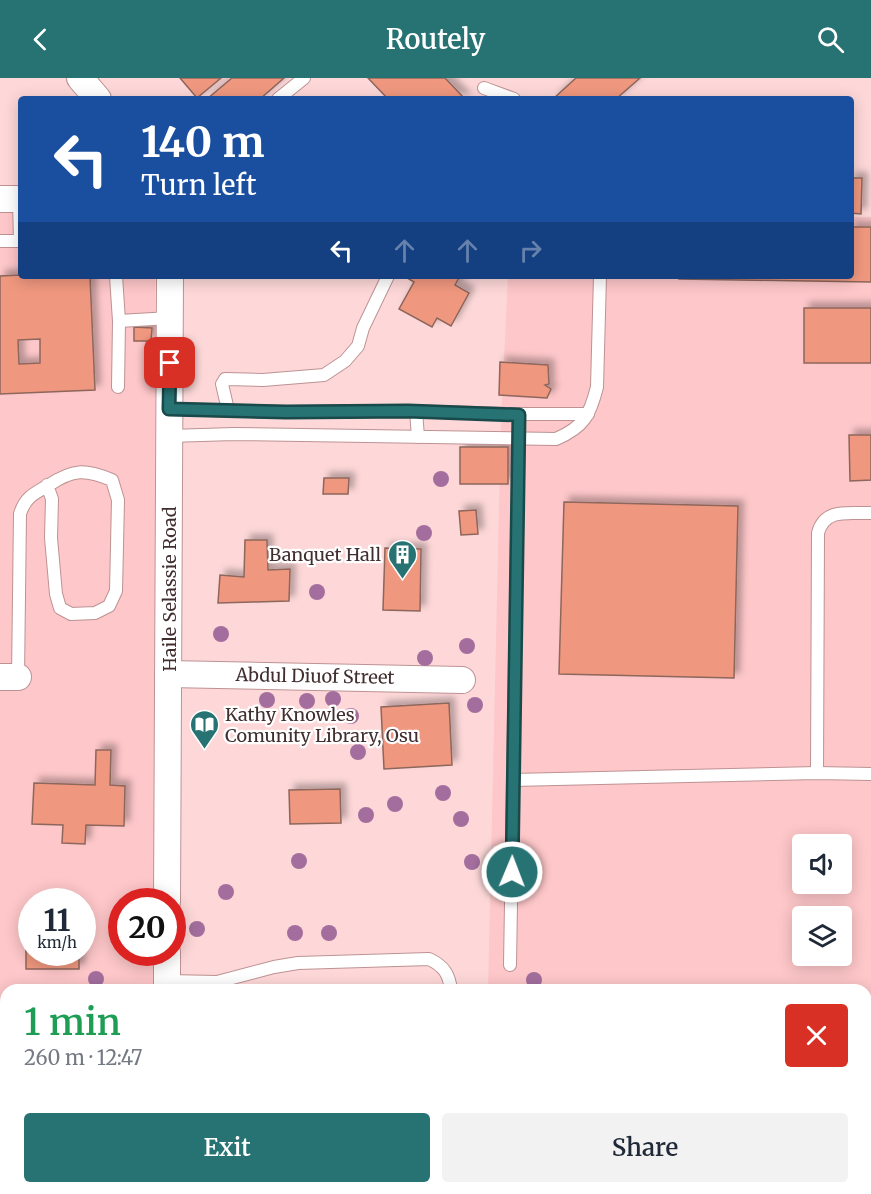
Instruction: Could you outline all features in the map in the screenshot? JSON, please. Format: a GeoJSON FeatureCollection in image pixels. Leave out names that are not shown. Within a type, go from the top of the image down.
{"type":"FeatureCollection","features":[{"type":"Feature","properties":{"kind":"street"},"geometry":{"type":"LineString","coordinates":[[80,78],[95,96]]}},
{"type":"Feature","properties":{"kind":"street","name":"Haile Selassie Road"},"geometry":{"type":"LineString","coordinates":[[167,888],[170,279]]}},
{"type":"Feature","properties":{"kind":"street","name":"Abdul Diuof Street"},"geometry":{"type":"LineString","coordinates":[[168,674],[462,680]]}},
{"type":"Feature","properties":{"kind":"street"},"geometry":{"type":"LineString","coordinates":[[167,966],[167,984]]}},
{"type":"Feature","properties":{"kind":"lane"},"geometry":{"type":"LineString","coordinates":[[282,96],[304,78]]}},
{"type":"Feature","properties":{"kind":"lane"},"geometry":{"type":"LineString","coordinates":[[481,82],[492,96]]}},
{"type":"Feature","properties":{"kind":"lane"},"geometry":{"type":"LineString","coordinates":[[481,82],[508,96]]}},
{"type":"Feature","properties":{"kind":"lane"},"geometry":{"type":"LineString","coordinates":[[13,199],[18,229]]}},
{"type":"Feature","properties":{"kind":"lane"},"geometry":{"type":"LineString","coordinates":[[0,242],[18,241]]}},
{"type":"Feature","properties":{"kind":"lane"},"geometry":{"type":"LineString","coordinates":[[116,279],[119,321],[118,387]]}},
{"type":"Feature","properties":{"kind":"lane"},"geometry":{"type":"LineString","coordinates":[[228,410],[222,384],[225,379],[263,380],[324,375],[345,362],[358,346],[363,328],[387,279]]}},
{"type":"Feature","properties":{"kind":"lane"},"geometry":{"type":"LineString","coordinates":[[169,436],[234,434],[556,439],[579,427],[588,414],[597,387],[600,279]]}},
{"type":"Feature","properties":{"kind":"lane"},"geometry":{"type":"LineString","coordinates":[[119,321],[170,318]]}},
{"type":"Feature","properties":{"kind":"lane"},"geometry":{"type":"LineString","coordinates":[[169,409],[286,412],[416,411],[519,415],[588,414]]}},
{"type":"Feature","properties":{"kind":"lane"},"geometry":{"type":"LineString","coordinates":[[416,411],[418,437]]}},
{"type":"Feature","properties":{"kind":"lane"},"geometry":{"type":"LineString","coordinates":[[510,965],[519,415]]}},
{"type":"Feature","properties":{"kind":"lane"},"geometry":{"type":"LineString","coordinates":[[9,677],[20,514],[26,499],[36,490],[73,472],[94,472],[112,480],[118,500],[116,591],[109,606],[95,613],[71,614],[60,608],[56,594],[51,538],[52,499],[47,485]]}},
{"type":"Feature","properties":{"kind":"lane"},"geometry":{"type":"LineString","coordinates":[[817,773],[818,533],[824,519],[832,514],[871,513]]}},
{"type":"Feature","properties":{"kind":"lane"},"geometry":{"type":"LineString","coordinates":[[513,780],[817,773],[871,774]]}},
{"type":"Feature","properties":{"kind":"lane"},"geometry":{"type":"LineString","coordinates":[[223,984],[274,967],[298,963],[429,959],[440,964],[450,976],[451,984]]}},
{"type":"Feature","properties":{"kind":"shaded area"},"geometry":{"type":"Polygon","coordinates":[[[0,209],[18,209],[18,279],[155,279],[155,888],[108,888],[108,966],[155,966],[155,984],[0,984],[0,209]]]}},
{"type":"Feature","properties":{"kind":"shaded area"},"geometry":{"type":"Polygon","coordinates":[[[854,217],[871,217],[871,984],[488,984],[501,421],[508,279],[854,279],[854,217]]]}},
{"type":"Feature","properties":{"kind":"building"},"geometry":{"type":"Polygon","coordinates":[[[180,78],[221,78],[199,96],[195,96],[180,78]]]}},
{"type":"Feature","properties":{"kind":"building"},"geometry":{"type":"Polygon","coordinates":[[[232,78],[284,78],[263,96],[211,96],[232,78]]]}},
{"type":"Feature","properties":{"kind":"building"},"geometry":{"type":"Polygon","coordinates":[[[368,78],[445,78],[462,96],[385,96],[368,78]]]}},
{"type":"Feature","properties":{"kind":"building"},"geometry":{"type":"Polygon","coordinates":[[[576,78],[640,78],[619,96],[556,96],[576,78]]]}},
{"type":"Feature","properties":{"kind":"building"},"geometry":{"type":"Polygon","coordinates":[[[854,178],[862,178],[861,214],[854,213],[854,178]]]}},
{"type":"Feature","properties":{"kind":"building"},"geometry":{"type":"Polygon","coordinates":[[[854,227],[871,227],[871,282],[679,279],[854,279],[854,227]]]}},
{"type":"Feature","properties":{"kind":"building"},"geometry":{"type":"Polygon","coordinates":[[[18,275],[18,279],[90,279],[95,390],[0,394],[0,276],[18,275]],[[40,339],[18,340],[19,364],[40,363],[40,339]]]}},
{"type":"Feature","properties":{"kind":"building"},"geometry":{"type":"Polygon","coordinates":[[[409,279],[458,279],[455,285],[469,293],[451,326],[437,318],[432,327],[399,309],[414,282],[409,279]]]}},
{"type":"Feature","properties":{"kind":"building"},"geometry":{"type":"Polygon","coordinates":[[[804,308],[871,308],[871,363],[804,363],[804,308]]]}},
{"type":"Feature","properties":{"kind":"building"},"geometry":{"type":"Polygon","coordinates":[[[134,327],[152,328],[151,341],[134,341],[134,327]]]}},
{"type":"Feature","properties":{"kind":"building"},"geometry":{"type":"Polygon","coordinates":[[[500,362],[548,365],[549,384],[545,385],[551,389],[547,398],[499,395],[500,362]]]}},
{"type":"Feature","properties":{"kind":"building"},"geometry":{"type":"Polygon","coordinates":[[[849,435],[871,435],[871,480],[850,481],[849,435]]]}},
{"type":"Feature","properties":{"kind":"building"},"geometry":{"type":"Polygon","coordinates":[[[460,447],[508,447],[508,484],[460,484],[460,447]]]}},
{"type":"Feature","properties":{"kind":"building"},"geometry":{"type":"Polygon","coordinates":[[[324,478],[349,478],[348,494],[323,494],[324,478]]]}},
{"type":"Feature","properties":{"kind":"building"},"geometry":{"type":"Polygon","coordinates":[[[564,502],[738,506],[734,678],[559,674],[564,502]]]}},
{"type":"Feature","properties":{"kind":"building"},"geometry":{"type":"Polygon","coordinates":[[[476,510],[478,534],[461,535],[459,511],[476,510]]]}},
{"type":"Feature","properties":{"kind":"building"},"geometry":{"type":"Polygon","coordinates":[[[245,540],[267,540],[268,570],[290,569],[289,601],[218,603],[220,575],[244,577],[245,540]]]}},
{"type":"Feature","properties":{"kind":"building","name":"Banquet Hall"},"geometry":{"type":"Polygon","coordinates":[[[385,548],[421,549],[420,611],[383,610],[385,548]]]}},
{"type":"Feature","properties":{"kind":"building"},"geometry":{"type":"Polygon","coordinates":[[[449,703],[452,765],[384,769],[381,707],[449,703]]]}},
{"type":"Feature","properties":{"kind":"building"},"geometry":{"type":"Polygon","coordinates":[[[96,750],[111,750],[110,785],[125,786],[124,826],[86,825],[85,844],[62,843],[63,825],[32,824],[34,783],[95,785],[96,750]]]}},
{"type":"Feature","properties":{"kind":"building"},"geometry":{"type":"Polygon","coordinates":[[[340,789],[341,823],[290,824],[289,790],[340,789]]]}},
{"type":"Feature","properties":{"kind":"building"},"geometry":{"type":"Polygon","coordinates":[[[26,966],[79,966],[79,969],[26,969],[26,966]]]}},
{"type":"Feature","properties":{"kind":"place","name":"Banquet Hall"},"geometry":{"type":"Point","coordinates":[402,580]}},
{"type":"Feature","properties":{"kind":"place","name":"Kathy Knowles Comunity Library, Osu"},"geometry":{"type":"Point","coordinates":[204,750]}},
{"type":"Feature","properties":{"kind":"route"},"geometry":{"type":"LineString","coordinates":[[170,363],[169,409],[286,412],[408,411],[519,415],[512,872]]}}]}
